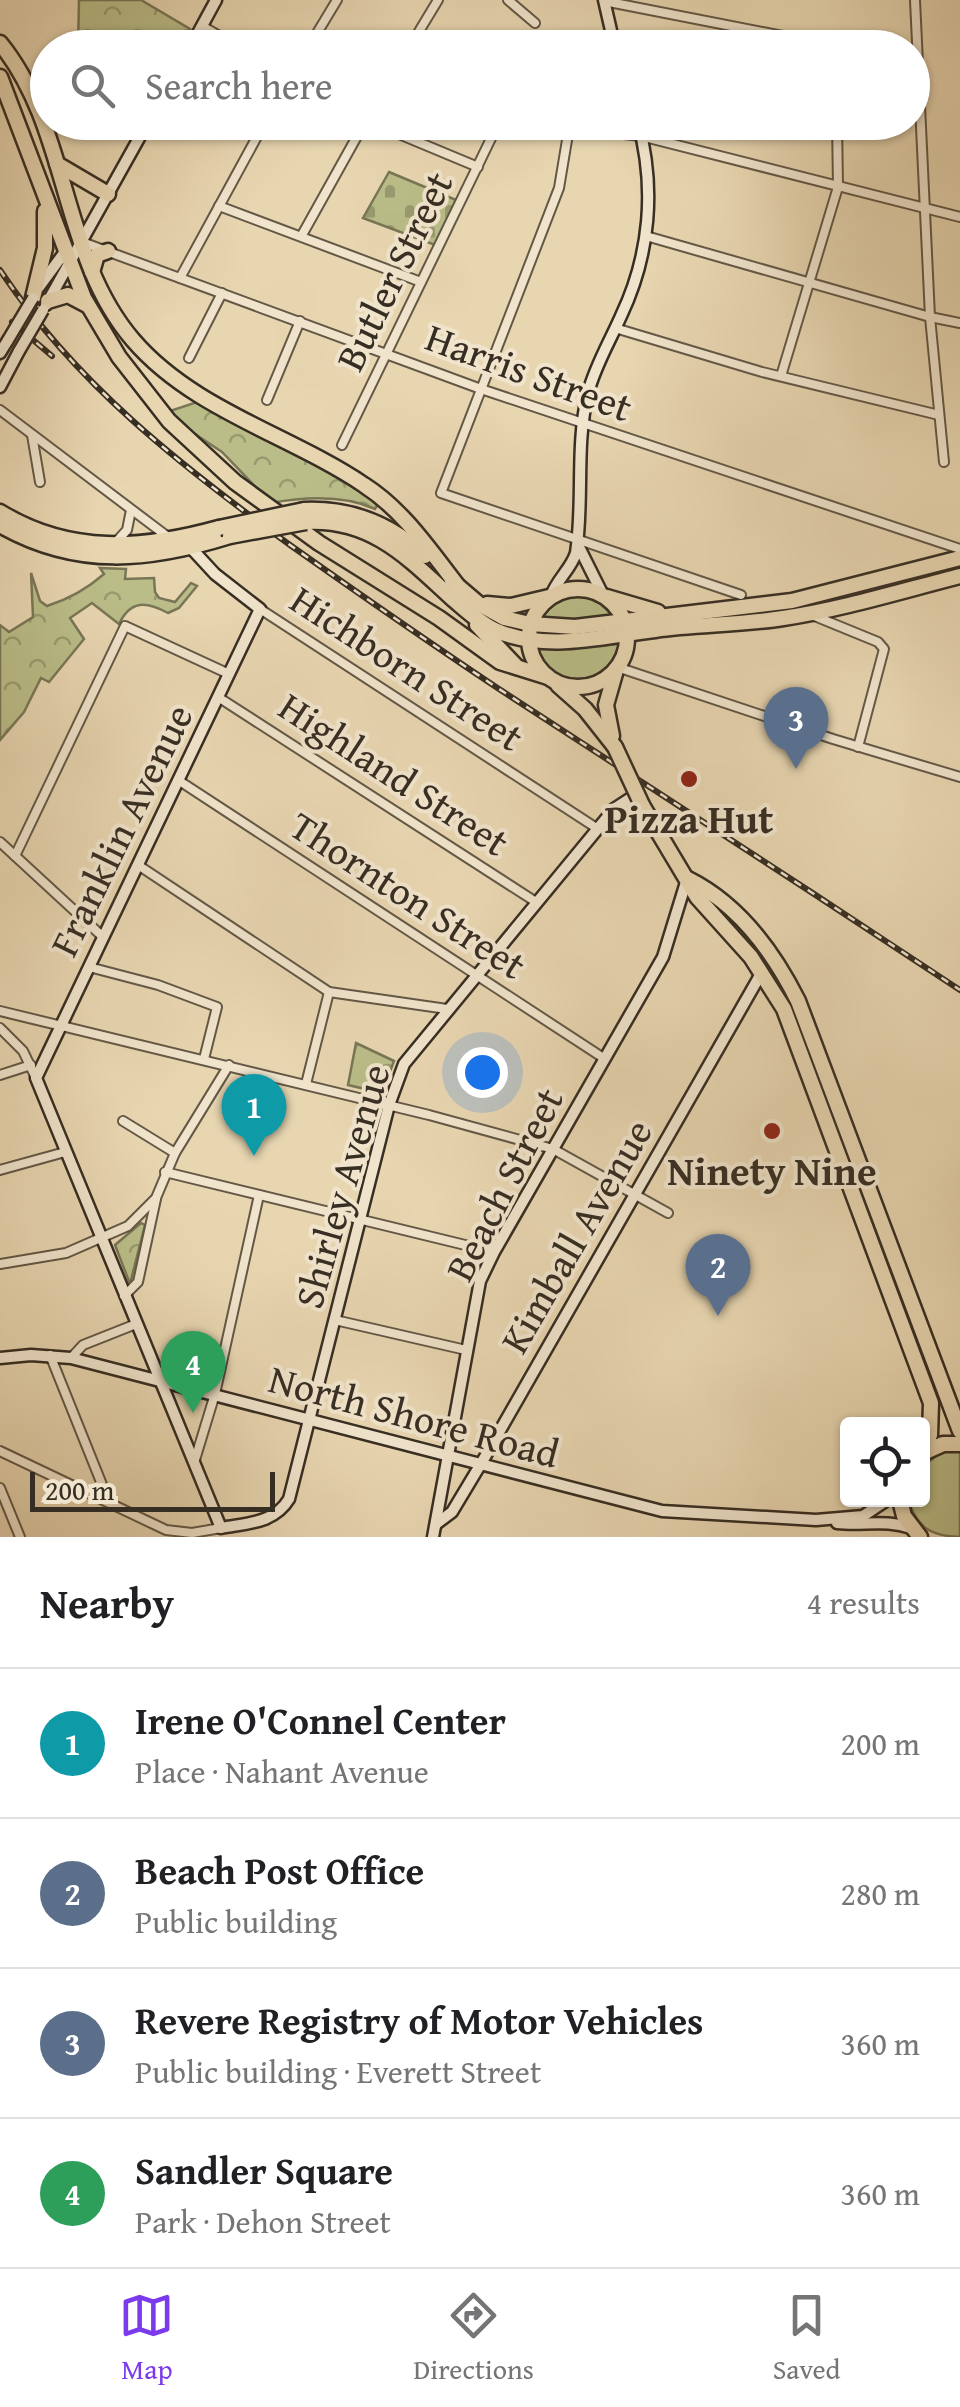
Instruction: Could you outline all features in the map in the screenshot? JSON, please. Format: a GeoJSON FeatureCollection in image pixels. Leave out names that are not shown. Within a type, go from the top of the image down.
{"type":"FeatureCollection","features":[{"type":"Feature","properties":{"kind":"highway"},"geometry":{"type":"LineString","coordinates":[[0,44],[30,91]]}},
{"type":"Feature","properties":{"kind":"highway"},"geometry":{"type":"LineString","coordinates":[[0,77],[88,305],[140,387],[190,443],[224,473],[332,552],[439,618],[500,662],[519,670],[569,686],[586,686],[601,681],[648,636],[665,628]]}},
{"type":"Feature","properties":{"kind":"highway"},"geometry":{"type":"LineString","coordinates":[[14,111],[22,117],[30,116]]}},
{"type":"Feature","properties":{"kind":"highway"},"geometry":{"type":"LineString","coordinates":[[49,140],[92,273],[119,322],[158,366],[194,392],[378,494],[410,526],[451,588],[492,628],[575,634],[739,624],[808,614],[960,576]]}},
{"type":"Feature","properties":{"kind":"highway"},"geometry":{"type":"LineString","coordinates":[[56,163],[108,194]]}},
{"type":"Feature","properties":{"kind":"highway"},"geometry":{"type":"LineString","coordinates":[[41,186],[46,242],[41,303],[66,294],[88,305]]}},
{"type":"Feature","properties":{"kind":"highway"},"geometry":{"type":"LineString","coordinates":[[92,273],[97,255],[108,251]]}},
{"type":"Feature","properties":{"kind":"highway"},"geometry":{"type":"LineString","coordinates":[[0,512],[54,536],[109,546],[172,540],[345,512],[386,526],[411,543],[519,670]]}},
{"type":"Feature","properties":{"kind":"highway"},"geometry":{"type":"LineString","coordinates":[[0,524],[43,544],[94,556],[139,557],[191,548],[224,532]]}},
{"type":"Feature","properties":{"kind":"highway"},"geometry":{"type":"LineString","coordinates":[[451,588],[486,604],[507,607],[577,588],[650,611],[673,614],[733,610],[806,598],[960,558]]}},
{"type":"Feature","properties":{"kind":"highway"},"geometry":{"type":"LineString","coordinates":[[550,596],[538,608],[529,631],[534,660],[586,709],[615,747]]}},
{"type":"Feature","properties":{"kind":"highway"},"geometry":{"type":"LineString","coordinates":[[604,596],[625,628],[625,651],[606,705],[615,747],[636,799],[666,850],[701,903],[736,938],[774,990],[926,1390],[930,1424]]}},
{"type":"Feature","properties":{"kind":"highway"},"geometry":{"type":"LineString","coordinates":[[472,598],[529,631]]}},
{"type":"Feature","properties":{"kind":"highway"},"geometry":{"type":"LineString","coordinates":[[625,628],[673,614]]}},
{"type":"Feature","properties":{"kind":"highway"},"geometry":{"type":"LineString","coordinates":[[688,878],[708,889],[742,920],[767,948],[790,984],[960,1431]]}},
{"type":"Feature","properties":{"kind":"highway"},"geometry":{"type":"LineString","coordinates":[[930,1450],[943,1444],[960,1444]]}},
{"type":"Feature","properties":{"kind":"highway"},"geometry":{"type":"LineString","coordinates":[[903,1507],[916,1533]]}},
{"type":"Feature","properties":{"kind":"street"},"geometry":{"type":"LineString","coordinates":[[200,30],[216,0]]}},
{"type":"Feature","properties":{"kind":"street"},"geometry":{"type":"LineString","coordinates":[[319,30],[337,0]]}},
{"type":"Feature","properties":{"kind":"street"},"geometry":{"type":"LineString","coordinates":[[420,30],[438,0]]}},
{"type":"Feature","properties":{"kind":"street"},"geometry":{"type":"LineString","coordinates":[[508,0],[535,23]]}},
{"type":"Feature","properties":{"kind":"street"},"geometry":{"type":"LineString","coordinates":[[915,0],[915,30]]}},
{"type":"Feature","properties":{"kind":"street"},"geometry":{"type":"LineString","coordinates":[[611,30],[604,1],[752,30]]}},
{"type":"Feature","properties":{"kind":"street"},"geometry":{"type":"LineString","coordinates":[[202,26],[209,30]]}},
{"type":"Feature","properties":{"kind":"street"},"geometry":{"type":"LineString","coordinates":[[0,387],[41,303],[67,257],[81,242],[138,140]]}},
{"type":"Feature","properties":{"kind":"street"},"geometry":{"type":"LineString","coordinates":[[180,278],[255,140]]}},
{"type":"Feature","properties":{"kind":"street"},"geometry":{"type":"LineString","coordinates":[[302,235],[357,140]]}},
{"type":"Feature","properties":{"kind":"street"},"geometry":{"type":"LineString","coordinates":[[411,140],[478,167]]}},
{"type":"Feature","properties":{"kind":"street","name":"Butler Street"},"geometry":{"type":"LineString","coordinates":[[342,445],[491,140]]}},
{"type":"Feature","properties":{"kind":"street"},"geometry":{"type":"LineString","coordinates":[[567,140],[559,188],[442,493],[741,594]]}},
{"type":"Feature","properties":{"kind":"street"},"geometry":{"type":"LineString","coordinates":[[550,596],[574,560],[578,541],[583,424],[592,382],[636,283],[646,236],[648,182],[643,140]]}},
{"type":"Feature","properties":{"kind":"street"},"geometry":{"type":"LineString","coordinates":[[657,140],[960,218]]}},
{"type":"Feature","properties":{"kind":"street"},"geometry":{"type":"LineString","coordinates":[[781,376],[838,187],[837,140]]}},
{"type":"Feature","properties":{"kind":"street"},"geometry":{"type":"LineString","coordinates":[[920,140],[930,317],[944,462]]}},
{"type":"Feature","properties":{"kind":"street"},"geometry":{"type":"LineString","coordinates":[[219,206],[421,282]]}},
{"type":"Feature","properties":{"kind":"street"},"geometry":{"type":"LineString","coordinates":[[646,236],[930,317],[960,322]]}},
{"type":"Feature","properties":{"kind":"street","name":"Harris Street"},"geometry":{"type":"LineString","coordinates":[[81,242],[481,389],[960,549]]}},
{"type":"Feature","properties":{"kind":"street"},"geometry":{"type":"LineString","coordinates":[[189,358],[222,293]]}},
{"type":"Feature","properties":{"kind":"street"},"geometry":{"type":"LineString","coordinates":[[0,354],[41,303]]}},
{"type":"Feature","properties":{"kind":"street"},"geometry":{"type":"LineString","coordinates":[[266,400],[300,322]]}},
{"type":"Feature","properties":{"kind":"street"},"geometry":{"type":"LineString","coordinates":[[615,328],[781,376],[939,415]]}},
{"type":"Feature","properties":{"kind":"street"},"geometry":{"type":"LineString","coordinates":[[0,410],[172,540]]}},
{"type":"Feature","properties":{"kind":"street"},"geometry":{"type":"LineString","coordinates":[[32,435],[40,482]]}},
{"type":"Feature","properties":{"kind":"street"},"geometry":{"type":"LineString","coordinates":[[109,546],[126,532],[131,510]]}},
{"type":"Feature","properties":{"kind":"street"},"geometry":{"type":"LineString","coordinates":[[578,541],[583,560],[604,596]]}},
{"type":"Feature","properties":{"kind":"street","name":"Hichborn Street"},"geometry":{"type":"LineString","coordinates":[[191,548],[215,574],[260,608],[598,830]]}},
{"type":"Feature","properties":{"kind":"street","name":"Franklin Avenue"},"geometry":{"type":"LineString","coordinates":[[36,1078],[260,608]]}},
{"type":"Feature","properties":{"kind":"street"},"geometry":{"type":"LineString","coordinates":[[808,614],[878,642],[884,649],[858,747]]}},
{"type":"Feature","properties":{"kind":"street"},"geometry":{"type":"LineString","coordinates":[[15,856],[125,626],[229,674]]}},
{"type":"Feature","properties":{"kind":"street"},"geometry":{"type":"LineString","coordinates":[[617,667],[858,747],[960,776]]}},
{"type":"Feature","properties":{"kind":"street","name":"Highland Street"},"geometry":{"type":"LineString","coordinates":[[218,696],[536,902]]}},
{"type":"Feature","properties":{"kind":"street","name":"Thornton Street"},"geometry":{"type":"LineString","coordinates":[[178,780],[605,1058]]}},
{"type":"Feature","properties":{"kind":"street","name":"Shirley Avenue"},"geometry":{"type":"LineString","coordinates":[[254,1524],[279,1512],[289,1499],[389,1105],[404,1064],[598,830],[636,799]]}},
{"type":"Feature","properties":{"kind":"street"},"geometry":{"type":"LineString","coordinates":[[0,842],[104,937]]}},
{"type":"Feature","properties":{"kind":"street"},"geometry":{"type":"LineString","coordinates":[[138,865],[329,992],[447,1009]]}},
{"type":"Feature","properties":{"kind":"street","name":"Beach Street"},"geometry":{"type":"LineString","coordinates":[[434,1533],[476,1294],[494,1252],[663,957],[688,878]]}},
{"type":"Feature","properties":{"kind":"street"},"geometry":{"type":"LineString","coordinates":[[89,967],[158,985],[217,1007],[204,1060]]}},
{"type":"Feature","properties":{"kind":"street","name":"Kimball Avenue"},"geometry":{"type":"LineString","coordinates":[[434,1533],[452,1512],[482,1462],[762,972]]}},
{"type":"Feature","properties":{"kind":"street"},"geometry":{"type":"LineString","coordinates":[[306,1084],[329,992]]}},
{"type":"Feature","properties":{"kind":"street"},"geometry":{"type":"LineString","coordinates":[[0,1011],[306,1084],[552,1150],[668,1213]]}},
{"type":"Feature","properties":{"kind":"street"},"geometry":{"type":"LineString","coordinates":[[0,1028],[31,1065],[221,1528]]}},
{"type":"Feature","properties":{"kind":"street"},"geometry":{"type":"LineString","coordinates":[[0,1075],[31,1065]]}},
{"type":"Feature","properties":{"kind":"street"},"geometry":{"type":"LineString","coordinates":[[124,1296],[138,1282],[165,1172],[228,1065]]}},
{"type":"Feature","properties":{"kind":"street"},"geometry":{"type":"LineString","coordinates":[[124,1121],[175,1153]]}},
{"type":"Feature","properties":{"kind":"street"},"geometry":{"type":"LineString","coordinates":[[0,1170],[65,1152]]}},
{"type":"Feature","properties":{"kind":"street"},"geometry":{"type":"LineString","coordinates":[[165,1172],[494,1252]]}},
{"type":"Feature","properties":{"kind":"street"},"geometry":{"type":"LineString","coordinates":[[194,1464],[259,1195]]}},
{"type":"Feature","properties":{"kind":"street"},"geometry":{"type":"LineString","coordinates":[[0,1264],[66,1253],[102,1239],[128,1226],[156,1198]]}},
{"type":"Feature","properties":{"kind":"street"},"geometry":{"type":"LineString","coordinates":[[335,1320],[466,1350]]}},
{"type":"Feature","properties":{"kind":"street"},"geometry":{"type":"LineString","coordinates":[[71,1358],[82,1345],[136,1324]]}},
{"type":"Feature","properties":{"kind":"street"},"geometry":{"type":"LineString","coordinates":[[50,1355],[109,1502]]}},
{"type":"Feature","properties":{"kind":"street","name":"North Shore Road"},"geometry":{"type":"LineString","coordinates":[[0,1358],[71,1358],[662,1511],[856,1525],[888,1522],[916,1533]]}},
{"type":"Feature","properties":{"kind":"street"},"geometry":{"type":"LineString","coordinates":[[0,1451],[175,1532],[254,1524],[256,1537]]}},
{"type":"Feature","properties":{"kind":"street"},"geometry":{"type":"LineString","coordinates":[[1,1494],[20,1537]]}},
{"type":"Feature","properties":{"kind":"street","name":"North Shore Road"},"geometry":{"type":"LineString","coordinates":[[816,1520],[863,1516],[876,1507]]}},
{"type":"Feature","properties":{"kind":"green space"},"geometry":{"type":"Polygon","coordinates":[[[79,0],[141,0],[190,29],[189,30],[78,30],[79,0]]]}},
{"type":"Feature","properties":{"kind":"green space"},"geometry":{"type":"Polygon","coordinates":[[[389,172],[456,200],[435,245],[363,218],[389,172]]]}},
{"type":"Feature","properties":{"kind":"green space"},"geometry":{"type":"Polygon","coordinates":[[[200,401],[351,483],[378,504],[375,509],[324,498],[271,503],[222,452],[170,411],[200,401]]]}},
{"type":"Feature","properties":{"kind":"green space"},"geometry":{"type":"Polygon","coordinates":[[[100,568],[126,569],[125,579],[154,578],[159,598],[175,602],[191,583],[197,586],[179,608],[168,613],[140,605],[129,610],[119,624],[92,603],[70,618],[84,639],[49,682],[41,678],[24,712],[0,740],[0,625],[9,632],[33,617],[31,573],[40,601],[47,606],[91,584],[104,574],[100,568]]]}},
{"type":"Feature","properties":{"kind":"green space"},"geometry":{"type":"Polygon","coordinates":[[[575,595],[597,600],[613,616],[572,620],[540,617],[549,605],[575,595]]]}},
{"type":"Feature","properties":{"kind":"green space"},"geometry":{"type":"Polygon","coordinates":[[[619,644],[603,670],[578,679],[553,671],[537,645],[569,648],[619,644]]]}},
{"type":"Feature","properties":{"kind":"green space"},"geometry":{"type":"Polygon","coordinates":[[[356,1043],[394,1061],[382,1093],[348,1085],[356,1043]]]}},
{"type":"Feature","properties":{"kind":"green space"},"geometry":{"type":"Polygon","coordinates":[[[141,1223],[145,1225],[130,1284],[115,1245],[141,1223]]]}},
{"type":"Feature","properties":{"kind":"green space"},"geometry":{"type":"Polygon","coordinates":[[[944,1449],[960,1450],[960,1537],[927,1529],[911,1507],[930,1507],[930,1461],[944,1449]]]}},
{"type":"Feature","properties":{"kind":"railway"},"geometry":{"type":"LineString","coordinates":[[0,270],[62,350],[96,386],[170,453],[249,515],[496,687],[960,990]]}},
{"type":"Feature","properties":{"kind":"railway"},"geometry":{"type":"LineString","coordinates":[[12,322],[52,356]]}},
{"type":"Feature","properties":{"kind":"place","name":"Revere Registry of Motor Vehicles"},"geometry":{"type":"Point","coordinates":[796,769]}},
{"type":"Feature","properties":{"kind":"place","name":"Pizza Hut"},"geometry":{"type":"Point","coordinates":[689,779]}},
{"type":"Feature","properties":{"kind":"place","name":"Ninety Nine"},"geometry":{"type":"Point","coordinates":[772,1131]}},
{"type":"Feature","properties":{"kind":"place","name":"Irene O'Connel Center"},"geometry":{"type":"Point","coordinates":[254,1156]}},
{"type":"Feature","properties":{"kind":"place","name":"Beach Post Office"},"geometry":{"type":"Point","coordinates":[718,1316]}},
{"type":"Feature","properties":{"kind":"place","name":"Sandler Square"},"geometry":{"type":"Point","coordinates":[193,1413]}}]}
